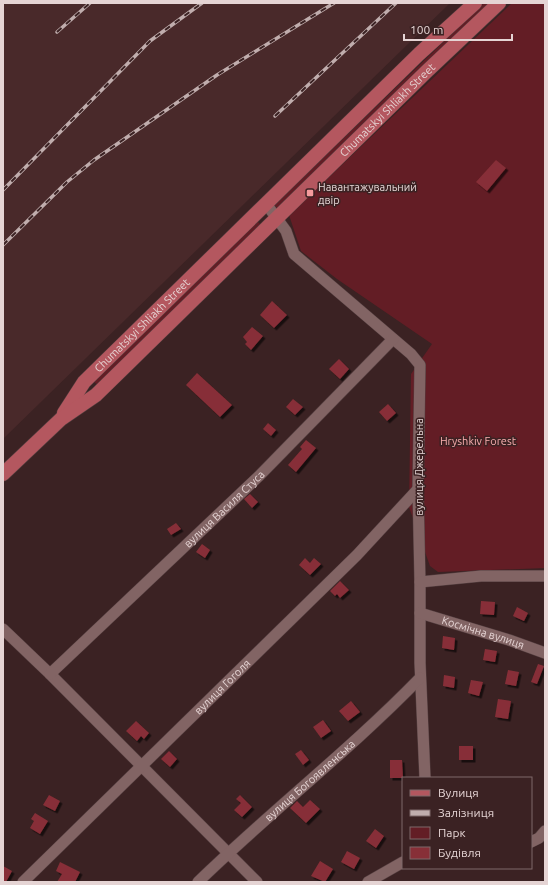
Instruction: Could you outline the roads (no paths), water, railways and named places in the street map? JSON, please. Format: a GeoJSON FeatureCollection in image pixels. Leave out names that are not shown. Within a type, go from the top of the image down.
{"type":"FeatureCollection","features":[{"type":"Feature","properties":{"kind":"main road","name":"Chumatskyi Shliakh Street"},"geometry":{"type":"LineString","coordinates":[[61,419],[84,382],[267,205],[419,54],[475,3]]}},
{"type":"Feature","properties":{"kind":"main road","name":"Chumatskyi Shliakh Street"},"geometry":{"type":"LineString","coordinates":[[3,474],[61,419],[96,395],[426,72],[499,3]]}},
{"type":"Feature","properties":{"kind":"street"},"geometry":{"type":"LineString","coordinates":[[267,205],[277,217]]}},
{"type":"Feature","properties":{"kind":"street","name":"вулиця Джерельна"},"geometry":{"type":"LineString","coordinates":[[277,217],[286,231],[294,254],[411,354],[420,365],[418,489],[420,678],[425,777]]}},
{"type":"Feature","properties":{"kind":"street","name":"вулиця Василя Стуса"},"geometry":{"type":"LineString","coordinates":[[50,674],[259,476],[393,339]]}},
{"type":"Feature","properties":{"kind":"street","name":"вулиця Гоголя"},"geometry":{"type":"LineString","coordinates":[[23,882],[357,555],[418,489]]}},
{"type":"Feature","properties":{"kind":"street"},"geometry":{"type":"LineString","coordinates":[[420,582],[481,576],[545,576]]}},
{"type":"Feature","properties":{"kind":"street","name":"Космічна вулиця"},"geometry":{"type":"LineString","coordinates":[[420,613],[509,640],[545,653]]}},
{"type":"Feature","properties":{"kind":"street"},"geometry":{"type":"LineString","coordinates":[[3,629],[50,674],[257,882]]}},
{"type":"Feature","properties":{"kind":"street","name":"вулиця Богоявленська"},"geometry":{"type":"LineString","coordinates":[[198,882],[228,853],[382,717],[420,678]]}},
{"type":"Feature","properties":{"kind":"street"},"geometry":{"type":"LineString","coordinates":[[532,841],[545,831]]}},
{"type":"Feature","properties":{"kind":"street"},"geometry":{"type":"LineString","coordinates":[[368,882],[402,863]]}},
{"type":"Feature","properties":{"kind":"railway"},"geometry":{"type":"LineString","coordinates":[[57,32],[90,3]]}},
{"type":"Feature","properties":{"kind":"railway"},"geometry":{"type":"LineString","coordinates":[[3,190],[150,41],[202,3]]}},
{"type":"Feature","properties":{"kind":"railway"},"geometry":{"type":"LineString","coordinates":[[3,245],[67,182],[94,160],[217,75],[334,3]]}},
{"type":"Feature","properties":{"kind":"railway"},"geometry":{"type":"LineString","coordinates":[[275,116],[396,3]]}},
{"type":"Feature","properties":{"kind":"place","name":"Навантажувальний двір"},"geometry":{"type":"Point","coordinates":[310,193]}},
{"type":"Feature","properties":{"kind":"park label","name":"Hryshkiv Forest"},"geometry":{"type":"Point","coordinates":[478,441]}}]}
